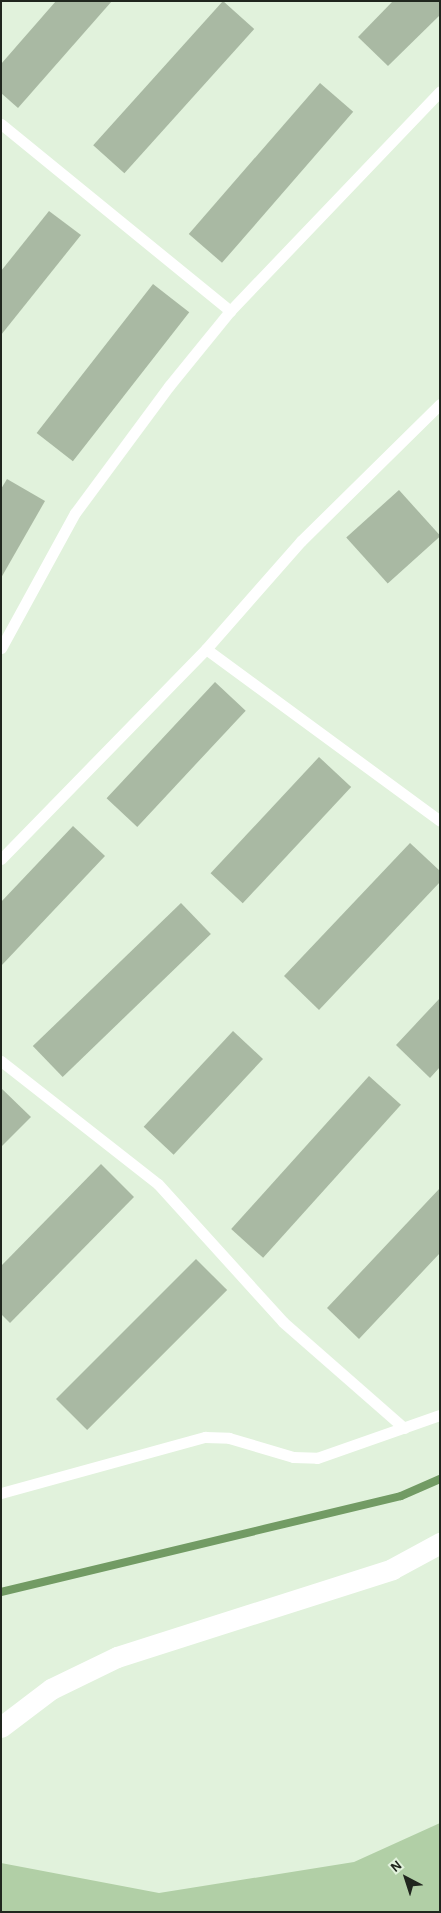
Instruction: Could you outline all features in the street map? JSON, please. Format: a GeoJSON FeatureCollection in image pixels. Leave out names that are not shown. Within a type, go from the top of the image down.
{"type":"FeatureCollection","features":[{"type":"Feature","properties":{"kind":"street"},"geometry":{"type":"LineString","coordinates":[[1,1727],[51,1688],[117,1657],[392,1569],[440,1543]]}},
{"type":"Feature","properties":{"kind":"lane"},"geometry":{"type":"LineString","coordinates":[[1,648],[75,513],[230,311],[440,91]]}},
{"type":"Feature","properties":{"kind":"lane"},"geometry":{"type":"LineString","coordinates":[[1,124],[230,311]]}},
{"type":"Feature","properties":{"kind":"lane"},"geometry":{"type":"LineString","coordinates":[[1,859],[206,649],[301,541],[440,404]]}},
{"type":"Feature","properties":{"kind":"lane"},"geometry":{"type":"LineString","coordinates":[[206,649],[440,821]]}},
{"type":"Feature","properties":{"kind":"lane"},"geometry":{"type":"LineString","coordinates":[[1,1061],[158,1184],[283,1322],[404,1428]]}},
{"type":"Feature","properties":{"kind":"lane"},"geometry":{"type":"LineString","coordinates":[[1,1493],[205,1438],[229,1438],[293,1457],[317,1458],[440,1415]]}},
{"type":"Feature","properties":{"kind":"green space"},"geometry":{"type":"Polygon","coordinates":[[[440,1823],[440,1912],[1,1912],[1,1863],[159,1893],[354,1862],[440,1823]]]}},
{"type":"Feature","properties":{"kind":"building"},"geometry":{"type":"Polygon","coordinates":[[[56,1],[112,1],[18,108],[1,93],[1,64],[56,1]]]}},
{"type":"Feature","properties":{"kind":"building"},"geometry":{"type":"Polygon","coordinates":[[[223,1],[254,29],[124,173],[93,145],[223,1]]]}},
{"type":"Feature","properties":{"kind":"building"},"geometry":{"type":"Polygon","coordinates":[[[393,1],[440,1],[440,15],[388,66],[358,37],[393,1]]]}},
{"type":"Feature","properties":{"kind":"building"},"geometry":{"type":"Polygon","coordinates":[[[320,83],[353,112],[222,263],[189,234],[320,83]]]}},
{"type":"Feature","properties":{"kind":"building"},"geometry":{"type":"Polygon","coordinates":[[[49,211],[81,235],[1,335],[1,271],[49,211]]]}},
{"type":"Feature","properties":{"kind":"building"},"geometry":{"type":"Polygon","coordinates":[[[153,284],[189,312],[73,461],[37,433],[153,284]]]}},
{"type":"Feature","properties":{"kind":"building"},"geometry":{"type":"Polygon","coordinates":[[[7,479],[45,501],[1,578],[1,489],[7,479]]]}},
{"type":"Feature","properties":{"kind":"building"},"geometry":{"type":"Polygon","coordinates":[[[399,490],[440,537],[388,584],[346,538],[399,490]]]}},
{"type":"Feature","properties":{"kind":"building"},"geometry":{"type":"Polygon","coordinates":[[[215,682],[246,711],[137,827],[107,798],[215,682]]]}},
{"type":"Feature","properties":{"kind":"building"},"geometry":{"type":"Polygon","coordinates":[[[319,757],[351,787],[243,903],[211,873],[319,757]]]}},
{"type":"Feature","properties":{"kind":"building"},"geometry":{"type":"Polygon","coordinates":[[[73,826],[105,856],[1,966],[1,902],[73,826]]]}},
{"type":"Feature","properties":{"kind":"building"},"geometry":{"type":"Polygon","coordinates":[[[410,843],[440,871],[440,882],[319,1010],[284,976],[410,843]]]}},
{"type":"Feature","properties":{"kind":"building"},"geometry":{"type":"Polygon","coordinates":[[[181,903],[211,934],[63,1077],[33,1046],[181,903]]]}},
{"type":"Feature","properties":{"kind":"building"},"geometry":{"type":"Polygon","coordinates":[[[440,998],[440,1067],[430,1078],[396,1045],[440,998]]]}},
{"type":"Feature","properties":{"kind":"building"},"geometry":{"type":"Polygon","coordinates":[[[233,1031],[263,1059],[174,1155],[144,1127],[233,1031]]]}},
{"type":"Feature","properties":{"kind":"building"},"geometry":{"type":"Polygon","coordinates":[[[369,1076],[401,1105],[263,1258],[231,1229],[369,1076]]]}},
{"type":"Feature","properties":{"kind":"building"},"geometry":{"type":"Polygon","coordinates":[[[1,1088],[31,1117],[1,1147],[1,1088]]]}},
{"type":"Feature","properties":{"kind":"building"},"geometry":{"type":"Polygon","coordinates":[[[101,1164],[134,1197],[10,1323],[1,1314],[1,1266],[101,1164]]]}},
{"type":"Feature","properties":{"kind":"building"},"geometry":{"type":"Polygon","coordinates":[[[440,1188],[440,1253],[359,1339],[327,1308],[440,1188]]]}},
{"type":"Feature","properties":{"kind":"building"},"geometry":{"type":"Polygon","coordinates":[[[196,1259],[227,1290],[87,1430],[56,1399],[196,1259]]]}},
{"type":"Feature","properties":{"kind":"waterway"},"geometry":{"type":"LineString","coordinates":[[1,1592],[401,1496],[440,1479]]}}]}
